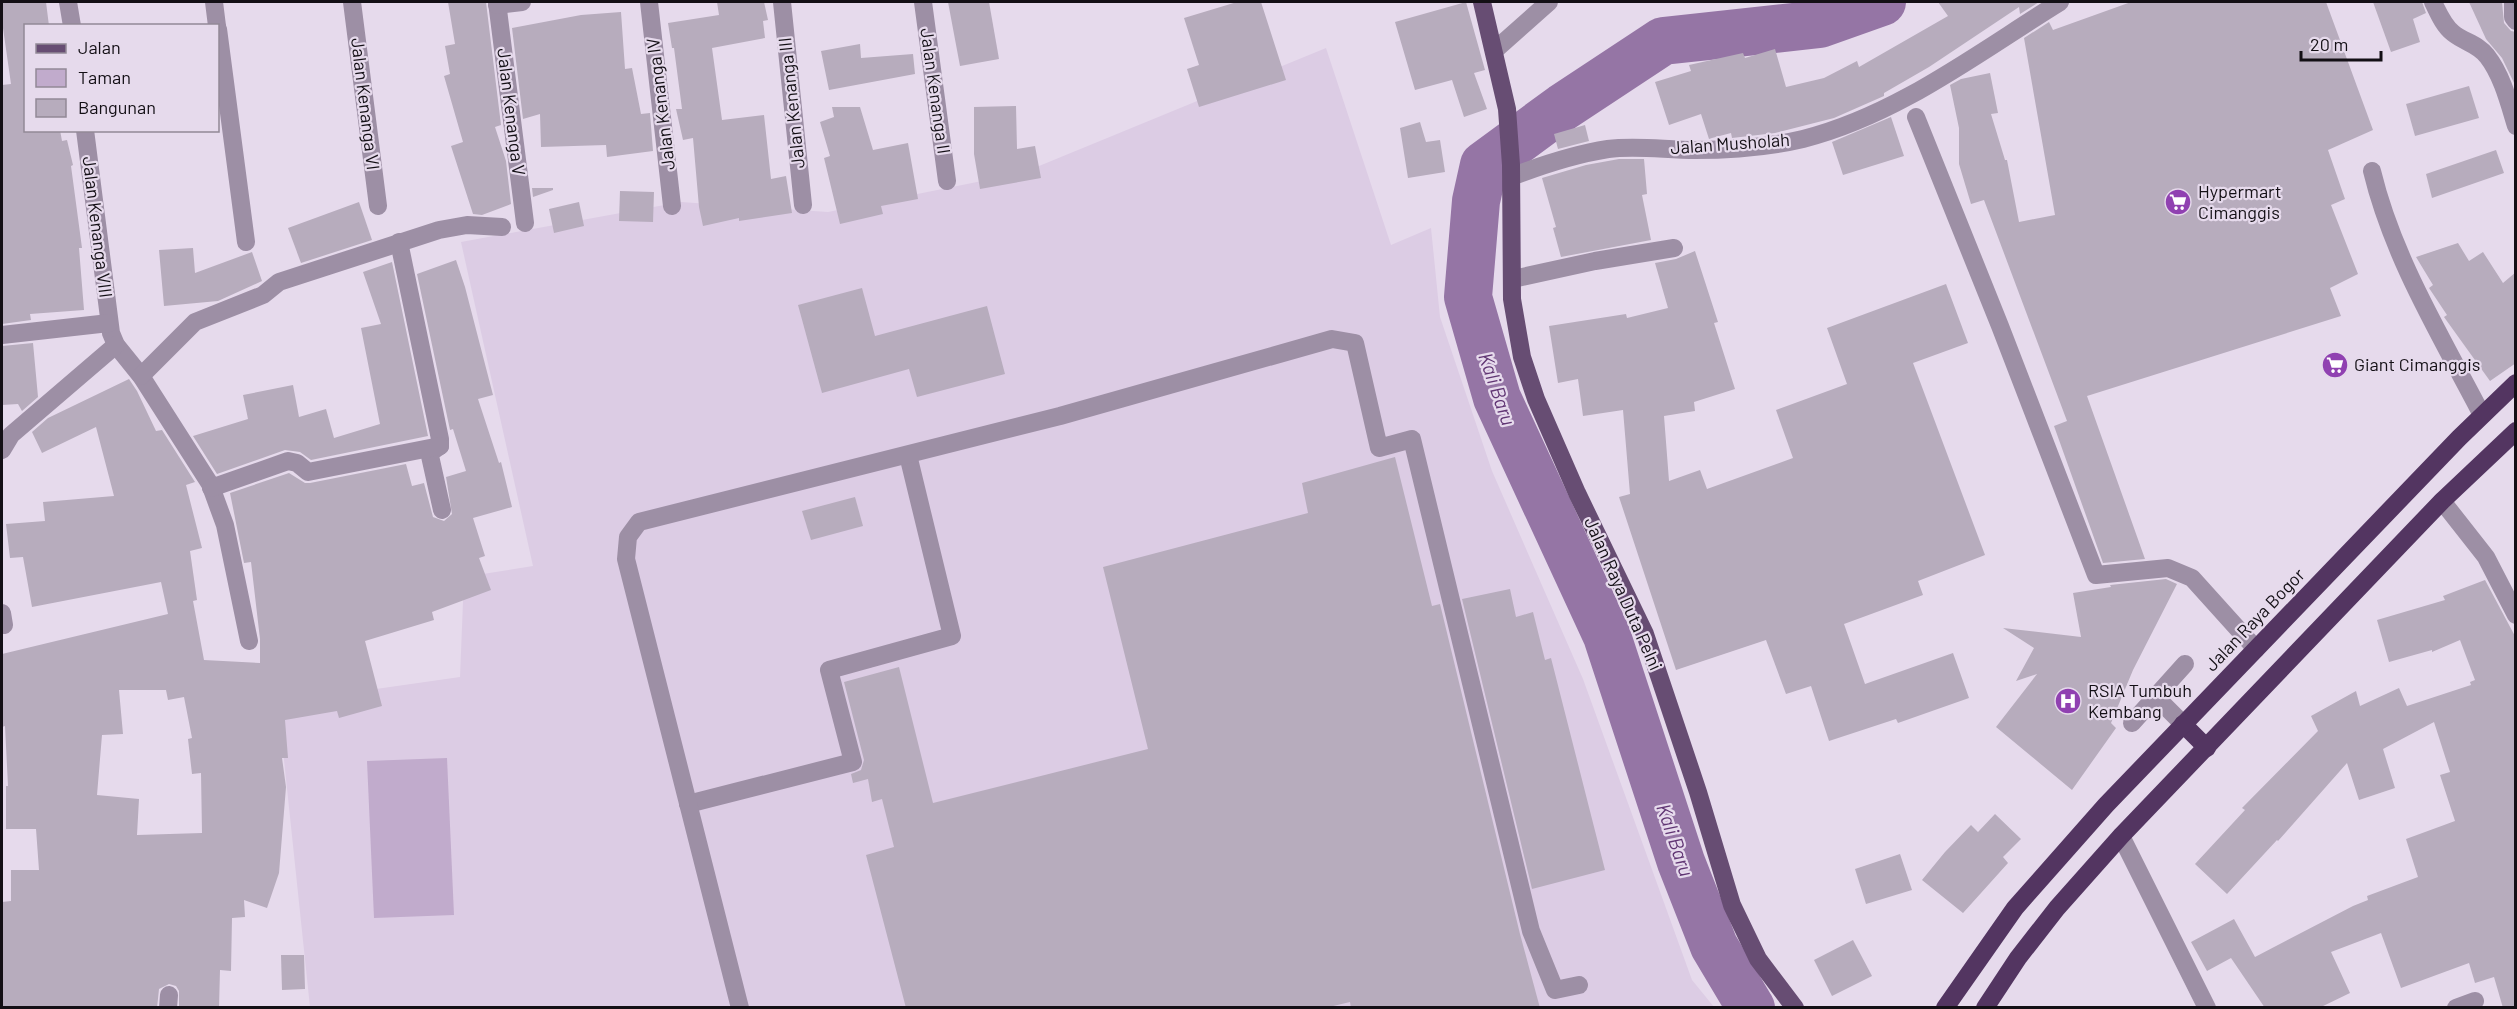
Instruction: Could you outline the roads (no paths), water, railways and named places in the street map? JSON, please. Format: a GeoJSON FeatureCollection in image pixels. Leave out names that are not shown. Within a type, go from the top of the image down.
{"type":"FeatureCollection","features":[{"type":"Feature","properties":{"kind":"highway","name":"Jalan Raya Bogor"},"geometry":{"type":"LineString","coordinates":[[1945,1008],[2015,908],[2106,805],[2482,415],[2516,383]]}},
{"type":"Feature","properties":{"kind":"highway"},"geometry":{"type":"LineString","coordinates":[[1985,1008],[2018,958],[2057,908],[2121,836],[2442,501],[2516,431]]}},
{"type":"Feature","properties":{"kind":"highway"},"geometry":{"type":"LineString","coordinates":[[2183,724],[2207,748]]}},
{"type":"Feature","properties":{"kind":"main road","name":"Jalan Raya Duta Pelni"},"geometry":{"type":"LineString","coordinates":[[1482,2],[1495,50],[1507,110],[1511,171],[1512,299],[1522,357],[1536,399],[1577,493],[1645,634],[1691,771],[1732,905],[1758,958],[1795,1008]]}},
{"type":"Feature","properties":{"kind":"street"},"geometry":{"type":"LineString","coordinates":[[69,2],[72,24]]}},
{"type":"Feature","properties":{"kind":"street"},"geometry":{"type":"LineString","coordinates":[[214,2],[217,24]]}},
{"type":"Feature","properties":{"kind":"street","name":"Jalan Kenanga VI"},"geometry":{"type":"LineString","coordinates":[[352,2],[378,206]]}},
{"type":"Feature","properties":{"kind":"street"},"geometry":{"type":"LineString","coordinates":[[497,3],[522,2]]}},
{"type":"Feature","properties":{"kind":"street","name":"Jalan Kenanga IV"},"geometry":{"type":"LineString","coordinates":[[649,2],[672,206]]}},
{"type":"Feature","properties":{"kind":"street","name":"Jalan Kenanga III"},"geometry":{"type":"LineString","coordinates":[[782,2],[803,205]]}},
{"type":"Feature","properties":{"kind":"street","name":"Jalan Kenanga II"},"geometry":{"type":"LineString","coordinates":[[923,2],[947,181]]}},
{"type":"Feature","properties":{"kind":"street"},"geometry":{"type":"LineString","coordinates":[[1495,50],[1549,2]]}},
{"type":"Feature","properties":{"kind":"street","name":"Jalan Musholah"},"geometry":{"type":"LineString","coordinates":[[1511,171],[1608,149],[1696,150],[1755,146],[1802,139],[1839,128],[1912,95],[2060,2]]}},
{"type":"Feature","properties":{"kind":"street"},"geometry":{"type":"LineString","coordinates":[[2433,2],[2452,33],[2476,45],[2488,56],[2516,126]]}},
{"type":"Feature","properties":{"kind":"street"},"geometry":{"type":"LineString","coordinates":[[2513,2],[2516,21]]}},
{"type":"Feature","properties":{"kind":"street","name":"Jalan Kenanga V"},"geometry":{"type":"LineString","coordinates":[[497,3],[525,224]]}},
{"type":"Feature","properties":{"kind":"street"},"geometry":{"type":"LineString","coordinates":[[219,42],[246,242]]}},
{"type":"Feature","properties":{"kind":"street"},"geometry":{"type":"LineString","coordinates":[[1916,117],[2096,574],[2168,568],[2192,578],[2256,649]]}},
{"type":"Feature","properties":{"kind":"street","name":"Jalan Kenanga VIII"},"geometry":{"type":"LineString","coordinates":[[85,132],[109,322],[116,345]]}},
{"type":"Feature","properties":{"kind":"street"},"geometry":{"type":"LineString","coordinates":[[2372,171],[2380,206],[2401,261],[2482,415]]}},
{"type":"Feature","properties":{"kind":"street"},"geometry":{"type":"LineString","coordinates":[[141,376],[185,331],[206,317],[263,295],[279,282],[399,242],[460,226],[502,227]]}},
{"type":"Feature","properties":{"kind":"street"},"geometry":{"type":"LineString","coordinates":[[399,242],[440,446]]}},
{"type":"Feature","properties":{"kind":"street"},"geometry":{"type":"LineString","coordinates":[[1513,279],[1594,261],[1674,248]]}},
{"type":"Feature","properties":{"kind":"street"},"geometry":{"type":"LineString","coordinates":[[2,335],[109,322]]}},
{"type":"Feature","properties":{"kind":"street"},"geometry":{"type":"LineString","coordinates":[[740,1008],[626,559],[628,537],[639,522],[1060,416],[1332,339],[1355,343],[1379,448],[1412,439],[1531,931],[1555,990],[1579,985]]}},
{"type":"Feature","properties":{"kind":"street"},"geometry":{"type":"LineString","coordinates":[[2,450],[11,435],[116,345],[141,376],[212,488],[225,525],[249,641]]}},
{"type":"Feature","properties":{"kind":"street"},"geometry":{"type":"LineString","coordinates":[[212,488],[288,461],[297,463],[308,472],[440,446]]}},
{"type":"Feature","properties":{"kind":"street"},"geometry":{"type":"LineString","coordinates":[[440,446],[430,453],[430,456],[442,510]]}},
{"type":"Feature","properties":{"kind":"street"},"geometry":{"type":"LineString","coordinates":[[688,804],[853,762],[829,670],[952,636],[908,455]]}},
{"type":"Feature","properties":{"kind":"street"},"geometry":{"type":"LineString","coordinates":[[2442,501],[2486,557],[2516,615]]}},
{"type":"Feature","properties":{"kind":"street"},"geometry":{"type":"LineString","coordinates":[[2132,723],[2185,664]]}},
{"type":"Feature","properties":{"kind":"street"},"geometry":{"type":"LineString","coordinates":[[2156,697],[2183,724]]}},
{"type":"Feature","properties":{"kind":"street"},"geometry":{"type":"LineString","coordinates":[[2121,836],[2207,1008]]}},
{"type":"Feature","properties":{"kind":"street"},"geometry":{"type":"LineString","coordinates":[[2456,1008],[2475,1001]]}},
{"type":"Feature","properties":{"kind":"waterway","name":"Kali Baru"},"geometry":{"type":"LineString","coordinates":[[1751,1008],[1714,946],[1681,862],[1607,636],[1497,398],[1468,297],[1476,201],[1484,165],[1563,107],[1663,41],[1820,24],[1882,2]]}},
{"type":"Feature","properties":{"kind":"place","name":"Hypermart Cimanggis"},"geometry":{"type":"Point","coordinates":[2178,202]}},
{"type":"Feature","properties":{"kind":"place","name":"Giant Cimanggis"},"geometry":{"type":"Point","coordinates":[2335,365]}},
{"type":"Feature","properties":{"kind":"place","name":"RSIA Tumbuh Kembang"},"geometry":{"type":"Point","coordinates":[2068,701]}}]}
